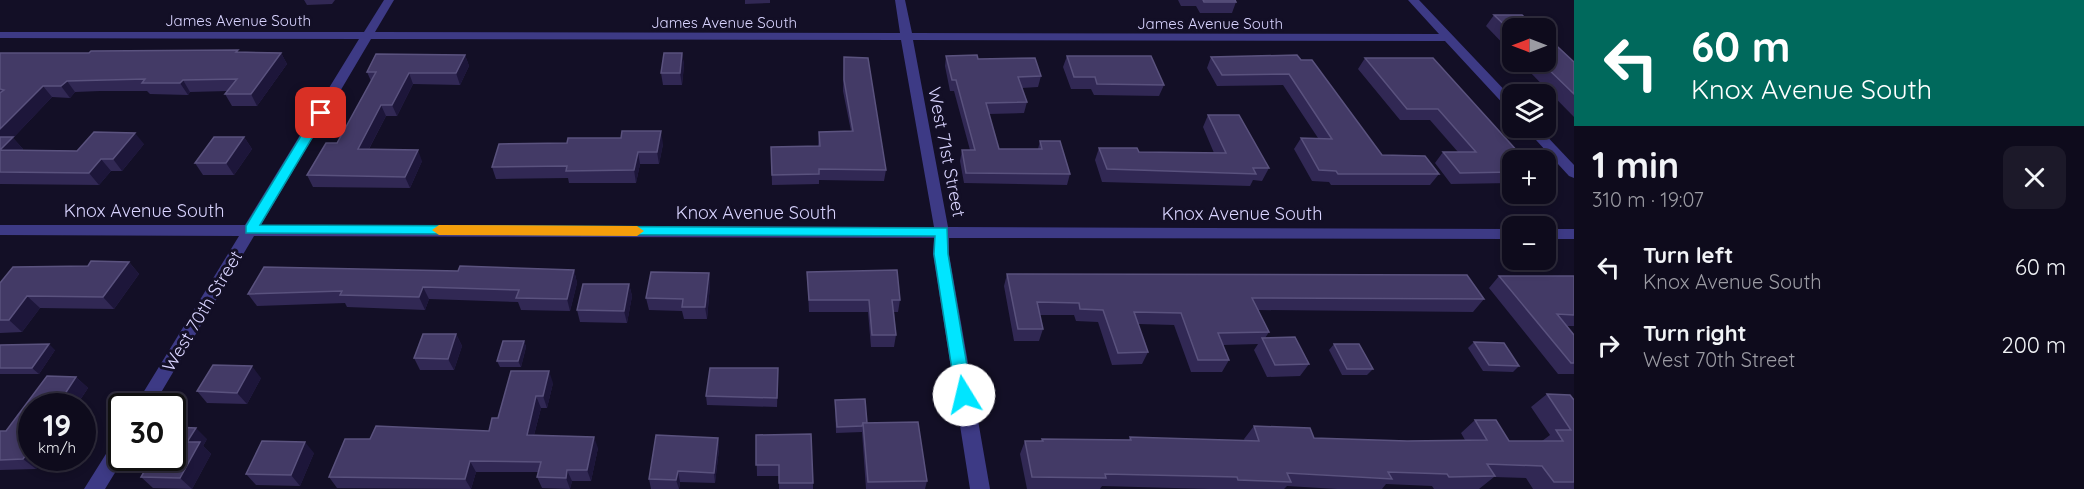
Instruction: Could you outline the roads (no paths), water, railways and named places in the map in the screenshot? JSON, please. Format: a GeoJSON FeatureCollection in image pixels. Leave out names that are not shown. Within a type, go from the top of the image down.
{"type":"FeatureCollection","features":[{"type":"Feature","properties":{"kind":"street","name":"West 70th Street"},"geometry":{"type":"LineString","coordinates":[[152,393],[389,0]]}},
{"type":"Feature","properties":{"kind":"street","name":"West 71st Street"},"geometry":{"type":"LineString","coordinates":[[900,0],[942,231],[941,254],[980,489]]}},
{"type":"Feature","properties":{"kind":"street"},"geometry":{"type":"LineString","coordinates":[[1413,0],[1502,95]]}},
{"type":"Feature","properties":{"kind":"street","name":"James Avenue South"},"geometry":{"type":"LineString","coordinates":[[0,35],[1449,38]]}},
{"type":"Feature","properties":{"kind":"street"},"geometry":{"type":"LineString","coordinates":[[1541,138],[1574,173]]}},
{"type":"Feature","properties":{"kind":"street","name":"Knox Avenue South"},"geometry":{"type":"LineString","coordinates":[[0,230],[1502,234]]}},
{"type":"Feature","properties":{"kind":"street"},"geometry":{"type":"LineString","coordinates":[[1556,234],[1574,234]]}},
{"type":"Feature","properties":{"kind":"street"},"geometry":{"type":"LineString","coordinates":[[94,489],[108,466]]}}]}
